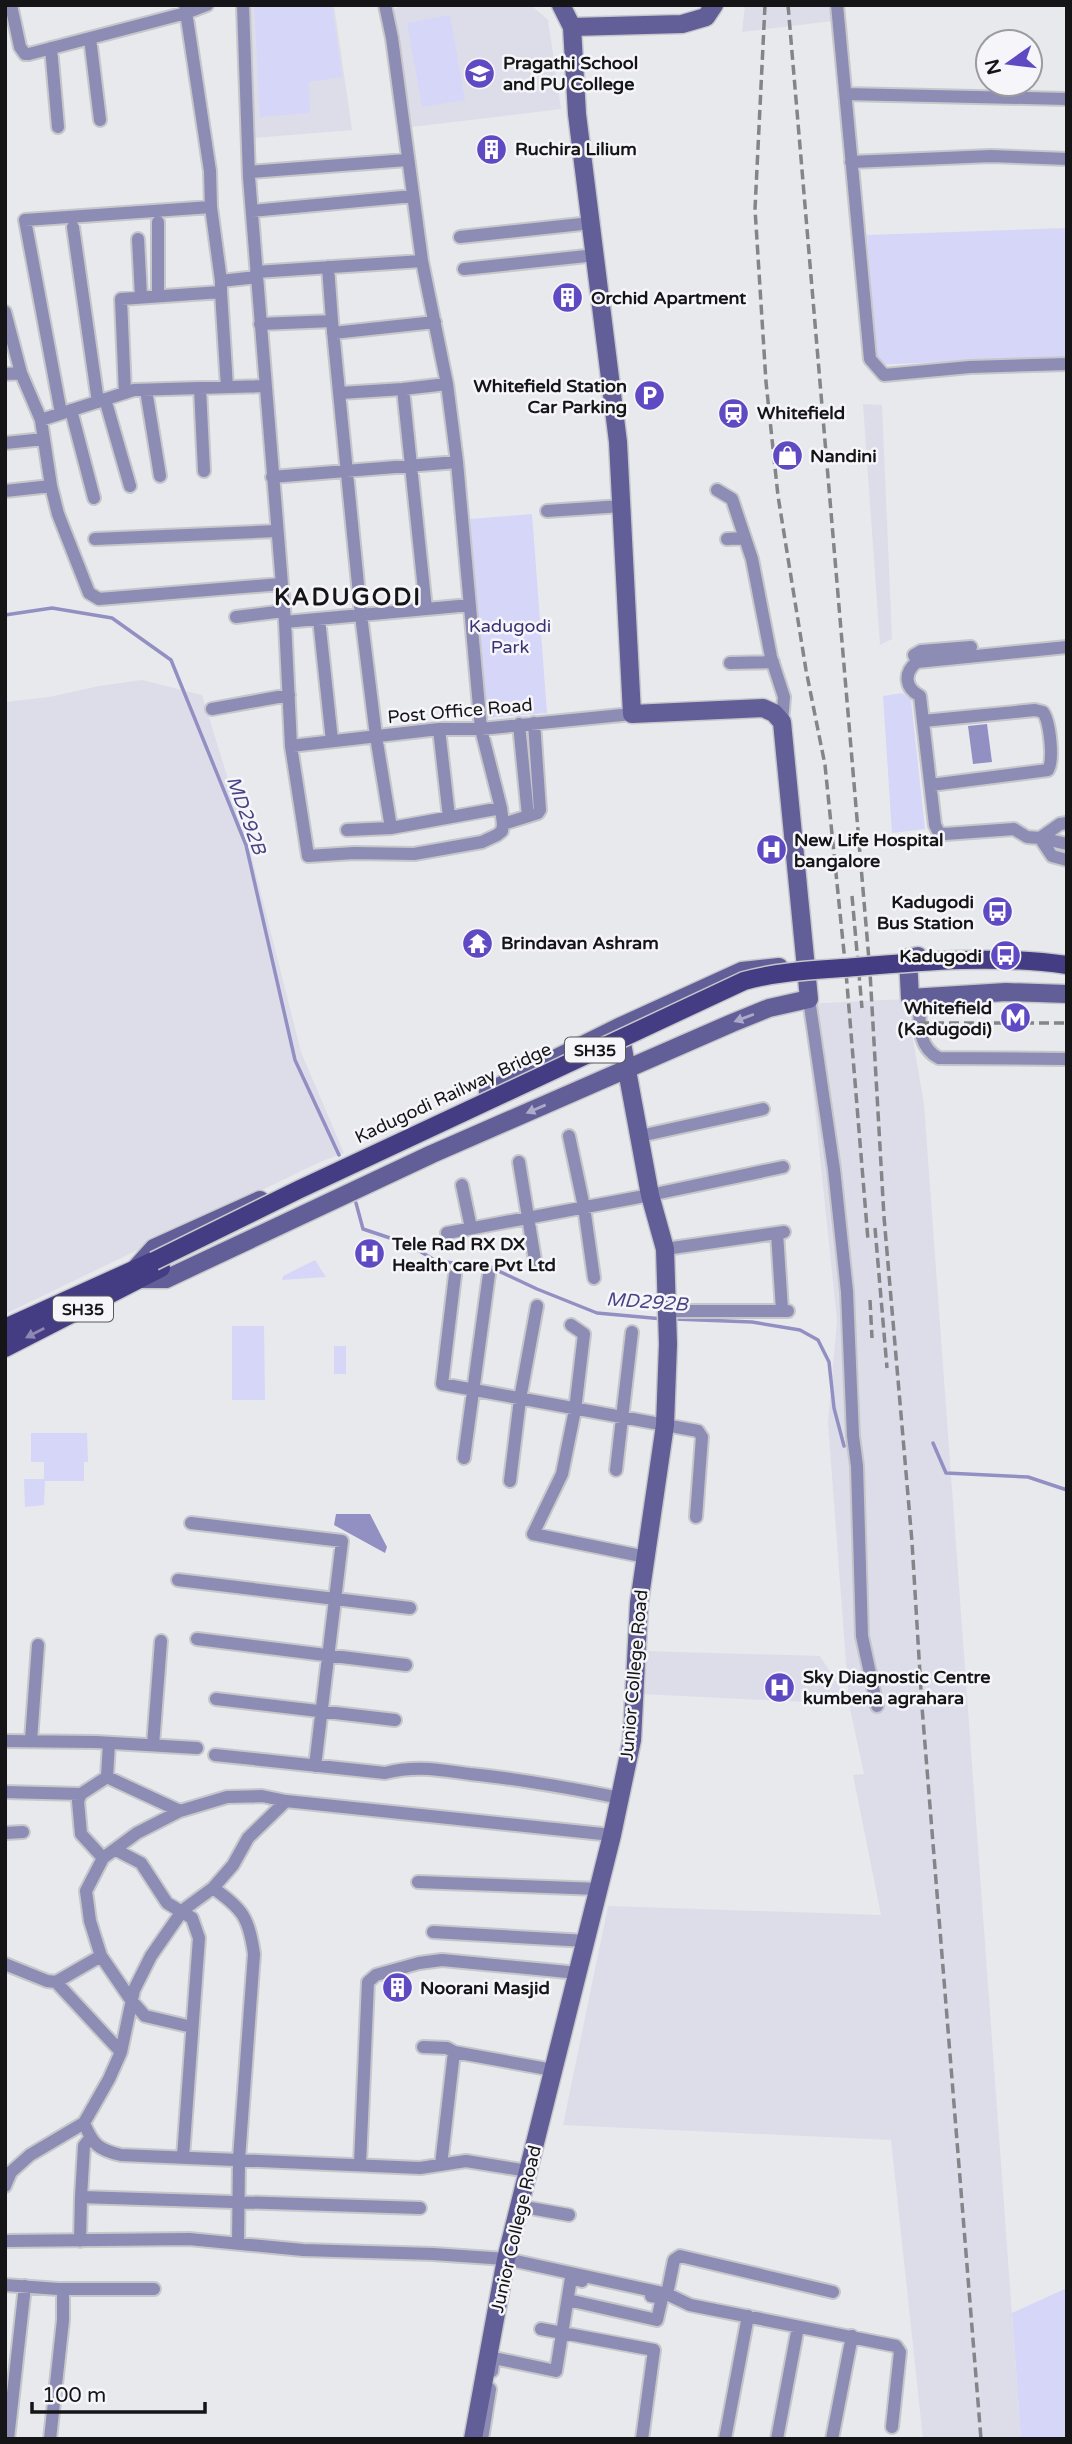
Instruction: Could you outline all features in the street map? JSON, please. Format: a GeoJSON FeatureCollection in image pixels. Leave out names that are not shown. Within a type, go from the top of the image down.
{"type":"FeatureCollection","features":[{"type":"Feature","properties":{"kind":"main road","name":"Kadugodi Railway Bridge"},"geometry":{"type":"LineString","coordinates":[[157,1265],[322,1178],[744,981],[776,973],[940,960],[1012,960],[1067,964]]}},
{"type":"Feature","properties":{"kind":"main road","name":"SH35"},"geometry":{"type":"LineString","coordinates":[[5,1348],[157,1265],[747,989],[779,984],[983,968],[1067,976]]}},
{"type":"Feature","properties":{"kind":"main road","name":"SH35"},"geometry":{"type":"LineString","coordinates":[[5,1328],[139,1274]]}},
{"type":"Feature","properties":{"kind":"street"},"geometry":{"type":"LineString","coordinates":[[11,5],[22,51],[29,54],[207,5]]}},
{"type":"Feature","properties":{"kind":"street"},"geometry":{"type":"LineString","coordinates":[[243,5],[251,211],[284,616],[291,746],[308,856],[355,853],[414,854],[482,842],[502,831],[503,824],[481,729],[457,462],[447,384],[422,261],[392,38],[385,5]]}},
{"type":"Feature","properties":{"kind":"street"},"geometry":{"type":"LineString","coordinates":[[561,5],[572,27],[577,114],[610,371],[622,506],[632,714],[763,708],[774,713],[782,722]]}},
{"type":"Feature","properties":{"kind":"street"},"geometry":{"type":"LineString","coordinates":[[572,27],[682,24],[706,17],[713,11],[714,5]]}},
{"type":"Feature","properties":{"kind":"street"},"geometry":{"type":"LineString","coordinates":[[837,5],[870,359],[884,375],[970,368],[1067,365]]}},
{"type":"Feature","properties":{"kind":"street"},"geometry":{"type":"LineString","coordinates":[[186,9],[210,171],[227,387]]}},
{"type":"Feature","properties":{"kind":"street"},"geometry":{"type":"LineString","coordinates":[[90,38],[100,120]]}},
{"type":"Feature","properties":{"kind":"street"},"geometry":{"type":"LineString","coordinates":[[51,48],[58,127]]}},
{"type":"Feature","properties":{"kind":"street"},"geometry":{"type":"LineString","coordinates":[[846,94],[1067,99]]}},
{"type":"Feature","properties":{"kind":"street"},"geometry":{"type":"LineString","coordinates":[[851,162],[991,156],[1067,159]]}},
{"type":"Feature","properties":{"kind":"street"},"geometry":{"type":"LineString","coordinates":[[249,172],[407,160]]}},
{"type":"Feature","properties":{"kind":"street"},"geometry":{"type":"LineString","coordinates":[[251,211],[413,196]]}},
{"type":"Feature","properties":{"kind":"street"},"geometry":{"type":"LineString","coordinates":[[94,498],[66,412],[25,220],[211,207]]}},
{"type":"Feature","properties":{"kind":"street"},"geometry":{"type":"LineString","coordinates":[[158,222],[158,296]]}},
{"type":"Feature","properties":{"kind":"street"},"geometry":{"type":"LineString","coordinates":[[460,237],[591,223]]}},
{"type":"Feature","properties":{"kind":"street"},"geometry":{"type":"LineString","coordinates":[[73,227],[102,401],[130,486]]}},
{"type":"Feature","properties":{"kind":"street"},"geometry":{"type":"LineString","coordinates":[[138,239],[141,296]]}},
{"type":"Feature","properties":{"kind":"street"},"geometry":{"type":"LineString","coordinates":[[464,269],[596,255]]}},
{"type":"Feature","properties":{"kind":"street"},"geometry":{"type":"LineString","coordinates":[[125,393],[120,300],[221,287],[256,275],[422,261]]}},
{"type":"Feature","properties":{"kind":"street"},"geometry":{"type":"LineString","coordinates":[[328,267],[361,615],[391,828]]}},
{"type":"Feature","properties":{"kind":"street"},"geometry":{"type":"LineString","coordinates":[[5,312],[21,373],[41,419],[58,514],[93,598],[281,584]]}},
{"type":"Feature","properties":{"kind":"street"},"geometry":{"type":"LineString","coordinates":[[260,324],[332,327],[435,322]]}},
{"type":"Feature","properties":{"kind":"street"},"geometry":{"type":"LineString","coordinates":[[5,374],[21,373]]}},
{"type":"Feature","properties":{"kind":"street"},"geometry":{"type":"LineString","coordinates":[[340,393],[447,384]]}},
{"type":"Feature","properties":{"kind":"street"},"geometry":{"type":"LineString","coordinates":[[41,419],[125,393],[265,386]]}},
{"type":"Feature","properties":{"kind":"street"},"geometry":{"type":"LineString","coordinates":[[200,388],[204,471]]}},
{"type":"Feature","properties":{"kind":"street"},"geometry":{"type":"LineString","coordinates":[[403,389],[426,609]]}},
{"type":"Feature","properties":{"kind":"street"},"geometry":{"type":"LineString","coordinates":[[146,390],[160,475]]}},
{"type":"Feature","properties":{"kind":"street"},"geometry":{"type":"LineString","coordinates":[[5,443],[44,439]]}},
{"type":"Feature","properties":{"kind":"street"},"geometry":{"type":"LineString","coordinates":[[272,477],[457,462]]}},
{"type":"Feature","properties":{"kind":"street"},"geometry":{"type":"LineString","coordinates":[[5,491],[51,486]]}},
{"type":"Feature","properties":{"kind":"street"},"geometry":{"type":"LineString","coordinates":[[718,490],[732,499],[752,559],[773,662],[784,696],[782,722],[809,999],[834,1169],[845,1278],[857,1466],[862,1636],[877,1706]]}},
{"type":"Feature","properties":{"kind":"street"},"geometry":{"type":"LineString","coordinates":[[547,511],[622,506]]}},
{"type":"Feature","properties":{"kind":"street"},"geometry":{"type":"LineString","coordinates":[[95,539],[276,531]]}},
{"type":"Feature","properties":{"kind":"street"},"geometry":{"type":"LineString","coordinates":[[727,539],[745,538]]}},
{"type":"Feature","properties":{"kind":"street"},"geometry":{"type":"LineString","coordinates":[[236,617],[284,616],[319,619],[470,605]]}},
{"type":"Feature","properties":{"kind":"street"},"geometry":{"type":"LineString","coordinates":[[319,619],[332,741]]}},
{"type":"Feature","properties":{"kind":"street"},"geometry":{"type":"LineString","coordinates":[[917,662],[914,655],[921,651],[971,647]]}},
{"type":"Feature","properties":{"kind":"street"},"geometry":{"type":"LineString","coordinates":[[1067,647],[917,662],[910,670],[907,680],[911,690],[920,696],[935,825],[939,833],[1014,829],[1027,837],[1040,838],[1060,824],[1067,823]]}},
{"type":"Feature","properties":{"kind":"street"},"geometry":{"type":"LineString","coordinates":[[730,663],[773,662]]}},
{"type":"Feature","properties":{"kind":"street"},"geometry":{"type":"LineString","coordinates":[[212,709],[289,695]]}},
{"type":"Feature","properties":{"kind":"street"},"geometry":{"type":"LineString","coordinates":[[923,721],[1035,710],[1043,712],[1048,722],[1051,756],[1048,770],[930,785]]}},
{"type":"Feature","properties":{"kind":"street","name":"Post Office Road"},"geometry":{"type":"LineString","coordinates":[[291,746],[439,729],[481,729],[632,714]]}},
{"type":"Feature","properties":{"kind":"street"},"geometry":{"type":"LineString","coordinates":[[503,824],[540,810],[534,723]]}},
{"type":"Feature","properties":{"kind":"street"},"geometry":{"type":"LineString","coordinates":[[519,724],[528,816]]}},
{"type":"Feature","properties":{"kind":"street"},"geometry":{"type":"LineString","coordinates":[[439,729],[449,817]]}},
{"type":"Feature","properties":{"kind":"street"},"geometry":{"type":"LineString","coordinates":[[347,830],[391,828],[501,808]]}},
{"type":"Feature","properties":{"kind":"street"},"geometry":{"type":"LineString","coordinates":[[1040,838],[1052,856],[1067,860]]}},
{"type":"Feature","properties":{"kind":"street"},"geometry":{"type":"LineString","coordinates":[[1067,964],[1004,952],[929,953],[908,958],[911,998],[1006,992],[1067,995]]}},
{"type":"Feature","properties":{"kind":"street"},"geometry":{"type":"LineString","coordinates":[[807,965],[741,971],[619,1027],[353,1157],[154,1248],[139,1274],[166,1279],[419,1160],[757,1013],[809,999]]}},
{"type":"Feature","properties":{"kind":"street"},"geometry":{"type":"LineString","coordinates":[[919,997],[922,1037],[927,1050],[934,1056],[1067,1059]]}},
{"type":"Feature","properties":{"kind":"street","name":"Junior College Road"},"geometry":{"type":"LineString","coordinates":[[474,2439],[483,2408],[506,2259],[612,1835],[632,1740],[639,1603],[665,1425],[665,1249],[650,1195],[619,1027]]}},
{"type":"Feature","properties":{"kind":"street"},"geometry":{"type":"LineString","coordinates":[[640,1136],[763,1109]]}},
{"type":"Feature","properties":{"kind":"street"},"geometry":{"type":"LineString","coordinates":[[569,1136],[584,1208],[594,1278]]}},
{"type":"Feature","properties":{"kind":"street"},"geometry":{"type":"LineString","coordinates":[[519,1162],[535,1260]]}},
{"type":"Feature","properties":{"kind":"street"},"geometry":{"type":"LineString","coordinates":[[447,1233],[783,1167]]}},
{"type":"Feature","properties":{"kind":"street"},"geometry":{"type":"LineString","coordinates":[[463,1185],[471,1228]]}},
{"type":"Feature","properties":{"kind":"street"},"geometry":{"type":"LineString","coordinates":[[665,1249],[781,1232],[785,1310],[667,1311]]}},
{"type":"Feature","properties":{"kind":"street"},"geometry":{"type":"LineString","coordinates":[[464,1458],[489,1274]]}},
{"type":"Feature","properties":{"kind":"street"},"geometry":{"type":"LineString","coordinates":[[456,1275],[442,1384],[698,1431],[702,1437],[696,1517]]}},
{"type":"Feature","properties":{"kind":"street"},"geometry":{"type":"LineString","coordinates":[[510,1481],[520,1399],[537,1306]]}},
{"type":"Feature","properties":{"kind":"street"},"geometry":{"type":"LineString","coordinates":[[571,1325],[584,1334],[575,1410],[562,1475],[533,1534],[646,1557]]}},
{"type":"Feature","properties":{"kind":"street"},"geometry":{"type":"LineString","coordinates":[[616,1470],[632,1332]]}},
{"type":"Feature","properties":{"kind":"street"},"geometry":{"type":"LineString","coordinates":[[191,1523],[342,1541],[315,1766]]}},
{"type":"Feature","properties":{"kind":"street"},"geometry":{"type":"LineString","coordinates":[[178,1580],[410,1608]]}},
{"type":"Feature","properties":{"kind":"street"},"geometry":{"type":"LineString","coordinates":[[197,1639],[405,1665]]}},
{"type":"Feature","properties":{"kind":"street"},"geometry":{"type":"LineString","coordinates":[[153,1745],[161,1641]]}},
{"type":"Feature","properties":{"kind":"street"},"geometry":{"type":"LineString","coordinates":[[31,1740],[38,1645]]}},
{"type":"Feature","properties":{"kind":"street"},"geometry":{"type":"LineString","coordinates":[[216,1699],[395,1720]]}},
{"type":"Feature","properties":{"kind":"street"},"geometry":{"type":"LineString","coordinates":[[5,1741],[197,1748]]}},
{"type":"Feature","properties":{"kind":"street"},"geometry":{"type":"LineString","coordinates":[[107,1777],[109,1743]]}},
{"type":"Feature","properties":{"kind":"street"},"geometry":{"type":"LineString","coordinates":[[215,1755],[385,1773],[408,1768],[519,1779],[620,1798]]}},
{"type":"Feature","properties":{"kind":"street"},"geometry":{"type":"LineString","coordinates":[[103,1858],[81,1834],[78,1801],[81,1794],[107,1777]]}},
{"type":"Feature","properties":{"kind":"street"},"geometry":{"type":"LineString","coordinates":[[107,1777],[180,1811]]}},
{"type":"Feature","properties":{"kind":"street"},"geometry":{"type":"LineString","coordinates":[[5,1792],[81,1794]]}},
{"type":"Feature","properties":{"kind":"street"},"geometry":{"type":"LineString","coordinates":[[192,2027],[145,2016],[131,2000],[101,1956],[90,1921],[86,1891],[103,1858],[137,1833],[180,1811],[227,1797],[247,1795],[612,1835]]}},
{"type":"Feature","properties":{"kind":"street"},"geometry":{"type":"LineString","coordinates":[[5,2186],[11,2172],[30,2155],[84,2123],[121,2052],[134,1990],[151,1956],[183,1916],[233,1865],[248,1838],[286,1801]]}},
{"type":"Feature","properties":{"kind":"street"},"geometry":{"type":"LineString","coordinates":[[5,1833],[23,1832]]}},
{"type":"Feature","properties":{"kind":"street"},"geometry":{"type":"LineString","coordinates":[[116,1850],[141,1863],[160,1895],[183,1916],[199,1938],[183,2157]]}},
{"type":"Feature","properties":{"kind":"street"},"geometry":{"type":"LineString","coordinates":[[418,1882],[598,1889]]}},
{"type":"Feature","properties":{"kind":"street"},"geometry":{"type":"LineString","coordinates":[[213,1888],[244,1914],[252,1936],[254,1954],[239,2159],[239,2244]]}},
{"type":"Feature","properties":{"kind":"street"},"geometry":{"type":"LineString","coordinates":[[433,1932],[586,1941]]}},
{"type":"Feature","properties":{"kind":"street"},"geometry":{"type":"LineString","coordinates":[[5,1965],[56,1982],[101,1956]]}},
{"type":"Feature","properties":{"kind":"street"},"geometry":{"type":"LineString","coordinates":[[360,2164],[368,1982],[371,1978],[419,1963],[442,1961],[578,1973]]}},
{"type":"Feature","properties":{"kind":"street"},"geometry":{"type":"LineString","coordinates":[[56,1982],[121,2052]]}},
{"type":"Feature","properties":{"kind":"street"},"geometry":{"type":"LineString","coordinates":[[423,2047],[447,2048],[454,2052],[553,2070]]}},
{"type":"Feature","properties":{"kind":"street"},"geometry":{"type":"LineString","coordinates":[[441,2165],[454,2052]]}},
{"type":"Feature","properties":{"kind":"street"},"geometry":{"type":"LineString","coordinates":[[84,2123],[96,2145],[104,2151],[121,2155],[420,2168],[466,2161],[528,2171]]}},
{"type":"Feature","properties":{"kind":"street"},"geometry":{"type":"LineString","coordinates":[[80,2241],[84,2146],[90,2137]]}},
{"type":"Feature","properties":{"kind":"street"},"geometry":{"type":"LineString","coordinates":[[81,2196],[420,2208]]}},
{"type":"Feature","properties":{"kind":"street"},"geometry":{"type":"LineString","coordinates":[[519,2206],[569,2215]]}},
{"type":"Feature","properties":{"kind":"street"},"geometry":{"type":"LineString","coordinates":[[5,2241],[189,2239],[303,2250],[506,2259],[667,2294],[690,2305],[852,2336],[899,2349],[892,2427]]}},
{"type":"Feature","properties":{"kind":"street"},"geometry":{"type":"LineString","coordinates":[[667,2294],[674,2260],[681,2256],[833,2292]]}},
{"type":"Feature","properties":{"kind":"street"},"geometry":{"type":"LineString","coordinates":[[482,2439],[483,2408],[494,2358],[556,2371],[571,2278],[662,2298],[657,2320],[568,2300]]}},
{"type":"Feature","properties":{"kind":"street"},"geometry":{"type":"LineString","coordinates":[[5,2285],[63,2289],[154,2289]]}},
{"type":"Feature","properties":{"kind":"street"},"geometry":{"type":"LineString","coordinates":[[8,2439],[25,2286]]}},
{"type":"Feature","properties":{"kind":"street"},"geometry":{"type":"LineString","coordinates":[[50,2439],[63,2320],[63,2289]]}},
{"type":"Feature","properties":{"kind":"street"},"geometry":{"type":"LineString","coordinates":[[725,2439],[748,2316]]}},
{"type":"Feature","properties":{"kind":"street"},"geometry":{"type":"LineString","coordinates":[[776,2439],[798,2327]]}},
{"type":"Feature","properties":{"kind":"street"},"geometry":{"type":"LineString","coordinates":[[541,2329],[653,2350],[642,2439]]}},
{"type":"Feature","properties":{"kind":"street"},"geometry":{"type":"LineString","coordinates":[[832,2439],[852,2336]]}},
{"type":"Feature","properties":{"kind":"shaded area"},"geometry":{"type":"Polygon","coordinates":[[[251,5],[334,5],[352,130],[254,138],[251,5]]]}},
{"type":"Feature","properties":{"kind":"shaded area","name":"Pragathi School and PU College"},"geometry":{"type":"Polygon","coordinates":[[[406,5],[531,5],[548,20],[561,109],[412,127],[393,9],[406,5]]]}},
{"type":"Feature","properties":{"kind":"shaded area"},"geometry":{"type":"Polygon","coordinates":[[[745,5],[830,5],[833,21],[742,32],[745,5]]]}},
{"type":"Feature","properties":{"kind":"shaded area"},"geometry":{"type":"Polygon","coordinates":[[[863,404],[882,405],[892,639],[880,645],[863,404]]]}},
{"type":"Feature","properties":{"kind":"shaded area"},"geometry":{"type":"Polygon","coordinates":[[[142,680],[202,695],[250,850],[301,1052],[344,1153],[320,1162],[5,1314],[5,702],[142,680]]]}},
{"type":"Feature","properties":{"kind":"shaded area"},"geometry":{"type":"Polygon","coordinates":[[[987,724],[992,762],[973,764],[968,726],[987,724]]]}},
{"type":"Feature","properties":{"kind":"shaded area"},"geometry":{"type":"Polygon","coordinates":[[[906,999],[924,1104],[1021,2439],[923,2439],[891,2140],[563,2125],[608,1906],[881,1915],[853,1775],[864,1774],[849,1704],[641,1694],[644,1651],[820,1656],[849,1702],[828,1423],[837,1320],[804,1004],[906,999]]]}},
{"type":"Feature","properties":{"kind":"shaded area"},"geometry":{"type":"Polygon","coordinates":[[[336,1514],[370,1514],[387,1547],[385,1553],[334,1525],[336,1514]]]}},
{"type":"Feature","properties":{"kind":"green space"},"geometry":{"type":"Polygon","coordinates":[[[254,5],[332,5],[342,77],[309,82],[310,113],[260,117],[254,5]]]}},
{"type":"Feature","properties":{"kind":"green space"},"geometry":{"type":"Polygon","coordinates":[[[450,15],[465,100],[422,107],[407,23],[450,15]]]}},
{"type":"Feature","properties":{"kind":"green space"},"geometry":{"type":"Polygon","coordinates":[[[1067,228],[1067,356],[877,365],[867,235],[1067,228]]]}},
{"type":"Feature","properties":{"kind":"green space","name":"Kadugodi Park"},"geometry":{"type":"Polygon","coordinates":[[[532,514],[547,713],[486,718],[470,519],[532,514]]]}},
{"type":"Feature","properties":{"kind":"green space"},"geometry":{"type":"Polygon","coordinates":[[[902,693],[911,700],[925,829],[892,833],[883,696],[902,693]]]}},
{"type":"Feature","properties":{"kind":"green space"},"geometry":{"type":"Polygon","coordinates":[[[315,1260],[326,1277],[282,1280],[283,1276],[315,1260]]]}},
{"type":"Feature","properties":{"kind":"green space"},"geometry":{"type":"Polygon","coordinates":[[[232,1326],[264,1326],[265,1400],[232,1400],[232,1326]]]}},
{"type":"Feature","properties":{"kind":"green space"},"geometry":{"type":"Polygon","coordinates":[[[334,1346],[346,1346],[346,1374],[334,1374],[334,1346]]]}},
{"type":"Feature","properties":{"kind":"green space"},"geometry":{"type":"Polygon","coordinates":[[[31,1433],[87,1433],[88,1462],[84,1462],[84,1481],[45,1481],[44,1505],[25,1507],[24,1479],[44,1479],[44,1462],[31,1462],[31,1433]]]}},
{"type":"Feature","properties":{"kind":"green space"},"geometry":{"type":"Polygon","coordinates":[[[1067,2288],[1067,2439],[1021,2439],[1012,2313],[1067,2288]]]}},
{"type":"Feature","properties":{"kind":"waterway","name":"MD292B"},"geometry":{"type":"LineString","coordinates":[[5,615],[52,608],[112,618],[171,660],[246,845],[295,1060],[339,1155]]}},
{"type":"Feature","properties":{"kind":"waterway","name":"MD292B"},"geometry":{"type":"LineString","coordinates":[[356,1203],[363,1229],[408,1244],[436,1261],[490,1267],[597,1313],[663,1319]]}},
{"type":"Feature","properties":{"kind":"waterway","name":"MD292B"},"geometry":{"type":"LineString","coordinates":[[674,1319],[752,1322],[800,1330],[818,1340],[829,1362],[834,1408],[844,1446]]}},
{"type":"Feature","properties":{"kind":"waterway","name":"MD292B"},"geometry":{"type":"LineString","coordinates":[[933,1443],[946,1473],[1028,1477],[1067,1490]]}},
{"type":"Feature","properties":{"kind":"railway"},"geometry":{"type":"LineString","coordinates":[[765,5],[755,209],[766,382],[778,496],[806,670],[825,765],[846,972],[868,1240]]}},
{"type":"Feature","properties":{"kind":"railway"},"geometry":{"type":"LineString","coordinates":[[788,5],[870,972],[884,1217],[912,1542],[922,1707],[981,2439]]}},
{"type":"Feature","properties":{"kind":"railway"},"geometry":{"type":"LineString","coordinates":[[852,896],[862,1008]]}},
{"type":"Feature","properties":{"kind":"railway"},"geometry":{"type":"LineString","coordinates":[[919,1023],[1067,1023]]}},
{"type":"Feature","properties":{"kind":"railway"},"geometry":{"type":"LineString","coordinates":[[875,1228],[887,1368]]}},
{"type":"Feature","properties":{"kind":"railway"},"geometry":{"type":"LineString","coordinates":[[870,1300],[872,1338]]}},
{"type":"Feature","properties":{"kind":"place","name":"Pragathi School and PU College"},"geometry":{"type":"Point","coordinates":[480,73]}},
{"type":"Feature","properties":{"kind":"place","name":"Ruchira Lilium"},"geometry":{"type":"Point","coordinates":[492,149]}},
{"type":"Feature","properties":{"kind":"place","name":"Orchid Apartment"},"geometry":{"type":"Point","coordinates":[568,298]}},
{"type":"Feature","properties":{"kind":"place","name":"Whitefield Station Car Parking"},"geometry":{"type":"Point","coordinates":[650,396]}},
{"type":"Feature","properties":{"kind":"place","name":"Whitefield"},"geometry":{"type":"Point","coordinates":[734,413]}},
{"type":"Feature","properties":{"kind":"place","name":"Nandini"},"geometry":{"type":"Point","coordinates":[787,456]}},
{"type":"Feature","properties":{"kind":"place","name":"New Life Hospital bangalore"},"geometry":{"type":"Point","coordinates":[771,850]}},
{"type":"Feature","properties":{"kind":"place","name":"Kadugodi Bus Station"},"geometry":{"type":"Point","coordinates":[997,912]}},
{"type":"Feature","properties":{"kind":"place","name":"Brindavan Ashram"},"geometry":{"type":"Point","coordinates":[478,943]}},
{"type":"Feature","properties":{"kind":"place","name":"Kadugodi"},"geometry":{"type":"Point","coordinates":[1005,956]}},
{"type":"Feature","properties":{"kind":"place","name":"Whitefield (Kadugodi)"},"geometry":{"type":"Point","coordinates":[1015,1018]}},
{"type":"Feature","properties":{"kind":"place","name":"Tele Rad RX DX Health care Pvt Ltd"},"geometry":{"type":"Point","coordinates":[369,1254]}},
{"type":"Feature","properties":{"kind":"place","name":"Sky Diagnostic Centre kumbena agrahara"},"geometry":{"type":"Point","coordinates":[780,1687]}},
{"type":"Feature","properties":{"kind":"place","name":"Noorani Masjid"},"geometry":{"type":"Point","coordinates":[397,1988]}},
{"type":"Feature","properties":{"kind":"district","name":"KADUGODI"},"geometry":{"type":"Point","coordinates":[348,597]}}]}
